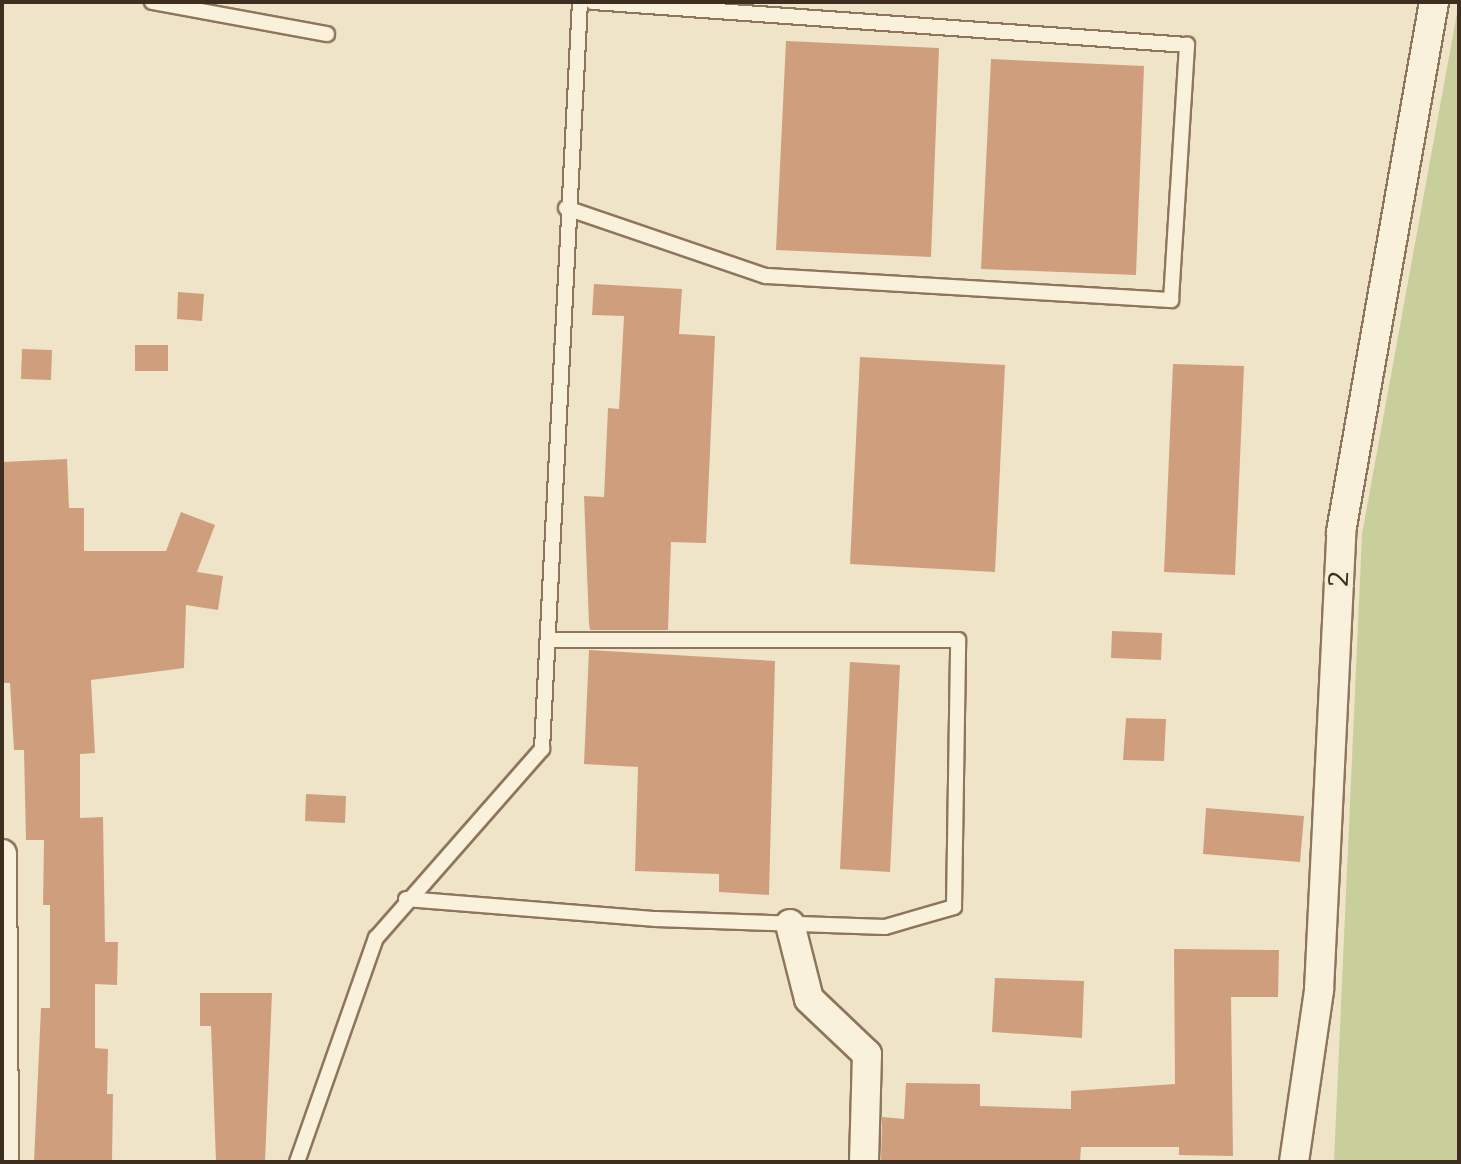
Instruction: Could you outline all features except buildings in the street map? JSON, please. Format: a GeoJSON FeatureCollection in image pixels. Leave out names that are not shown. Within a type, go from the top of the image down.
{"type":"FeatureCollection","features":[{"type":"Feature","properties":{"kind":"street","name":"2"},"geometry":{"type":"LineString","coordinates":[[1294,1162],[1319,990],[1341,532],[1434,2]]}},
{"type":"Feature","properties":{"kind":"street"},"geometry":{"type":"LineString","coordinates":[[2,854],[4,1162]]}},
{"type":"Feature","properties":{"kind":"street"},"geometry":{"type":"LineString","coordinates":[[790,924],[809,999],[867,1054],[864,1162]]}},
{"type":"Feature","properties":{"kind":"lane"},"geometry":{"type":"LineString","coordinates":[[152,2],[327,34]]}},
{"type":"Feature","properties":{"kind":"lane"},"geometry":{"type":"LineString","coordinates":[[297,1162],[376,938],[406,899],[542,749],[550,640],[566,208],[580,2]]}},
{"type":"Feature","properties":{"kind":"lane"},"geometry":{"type":"LineString","coordinates":[[566,208],[766,276],[1171,300],[1187,45],[593,2]]}},
{"type":"Feature","properties":{"kind":"lane"},"geometry":{"type":"LineString","coordinates":[[406,899],[790,924],[885,927],[954,907],[958,640],[550,640]]}},
{"type":"Feature","properties":{"kind":"green space"},"geometry":{"type":"Polygon","coordinates":[[[1459,2],[1459,1162],[1334,1162],[1362,534],[1459,2]]]}}]}
